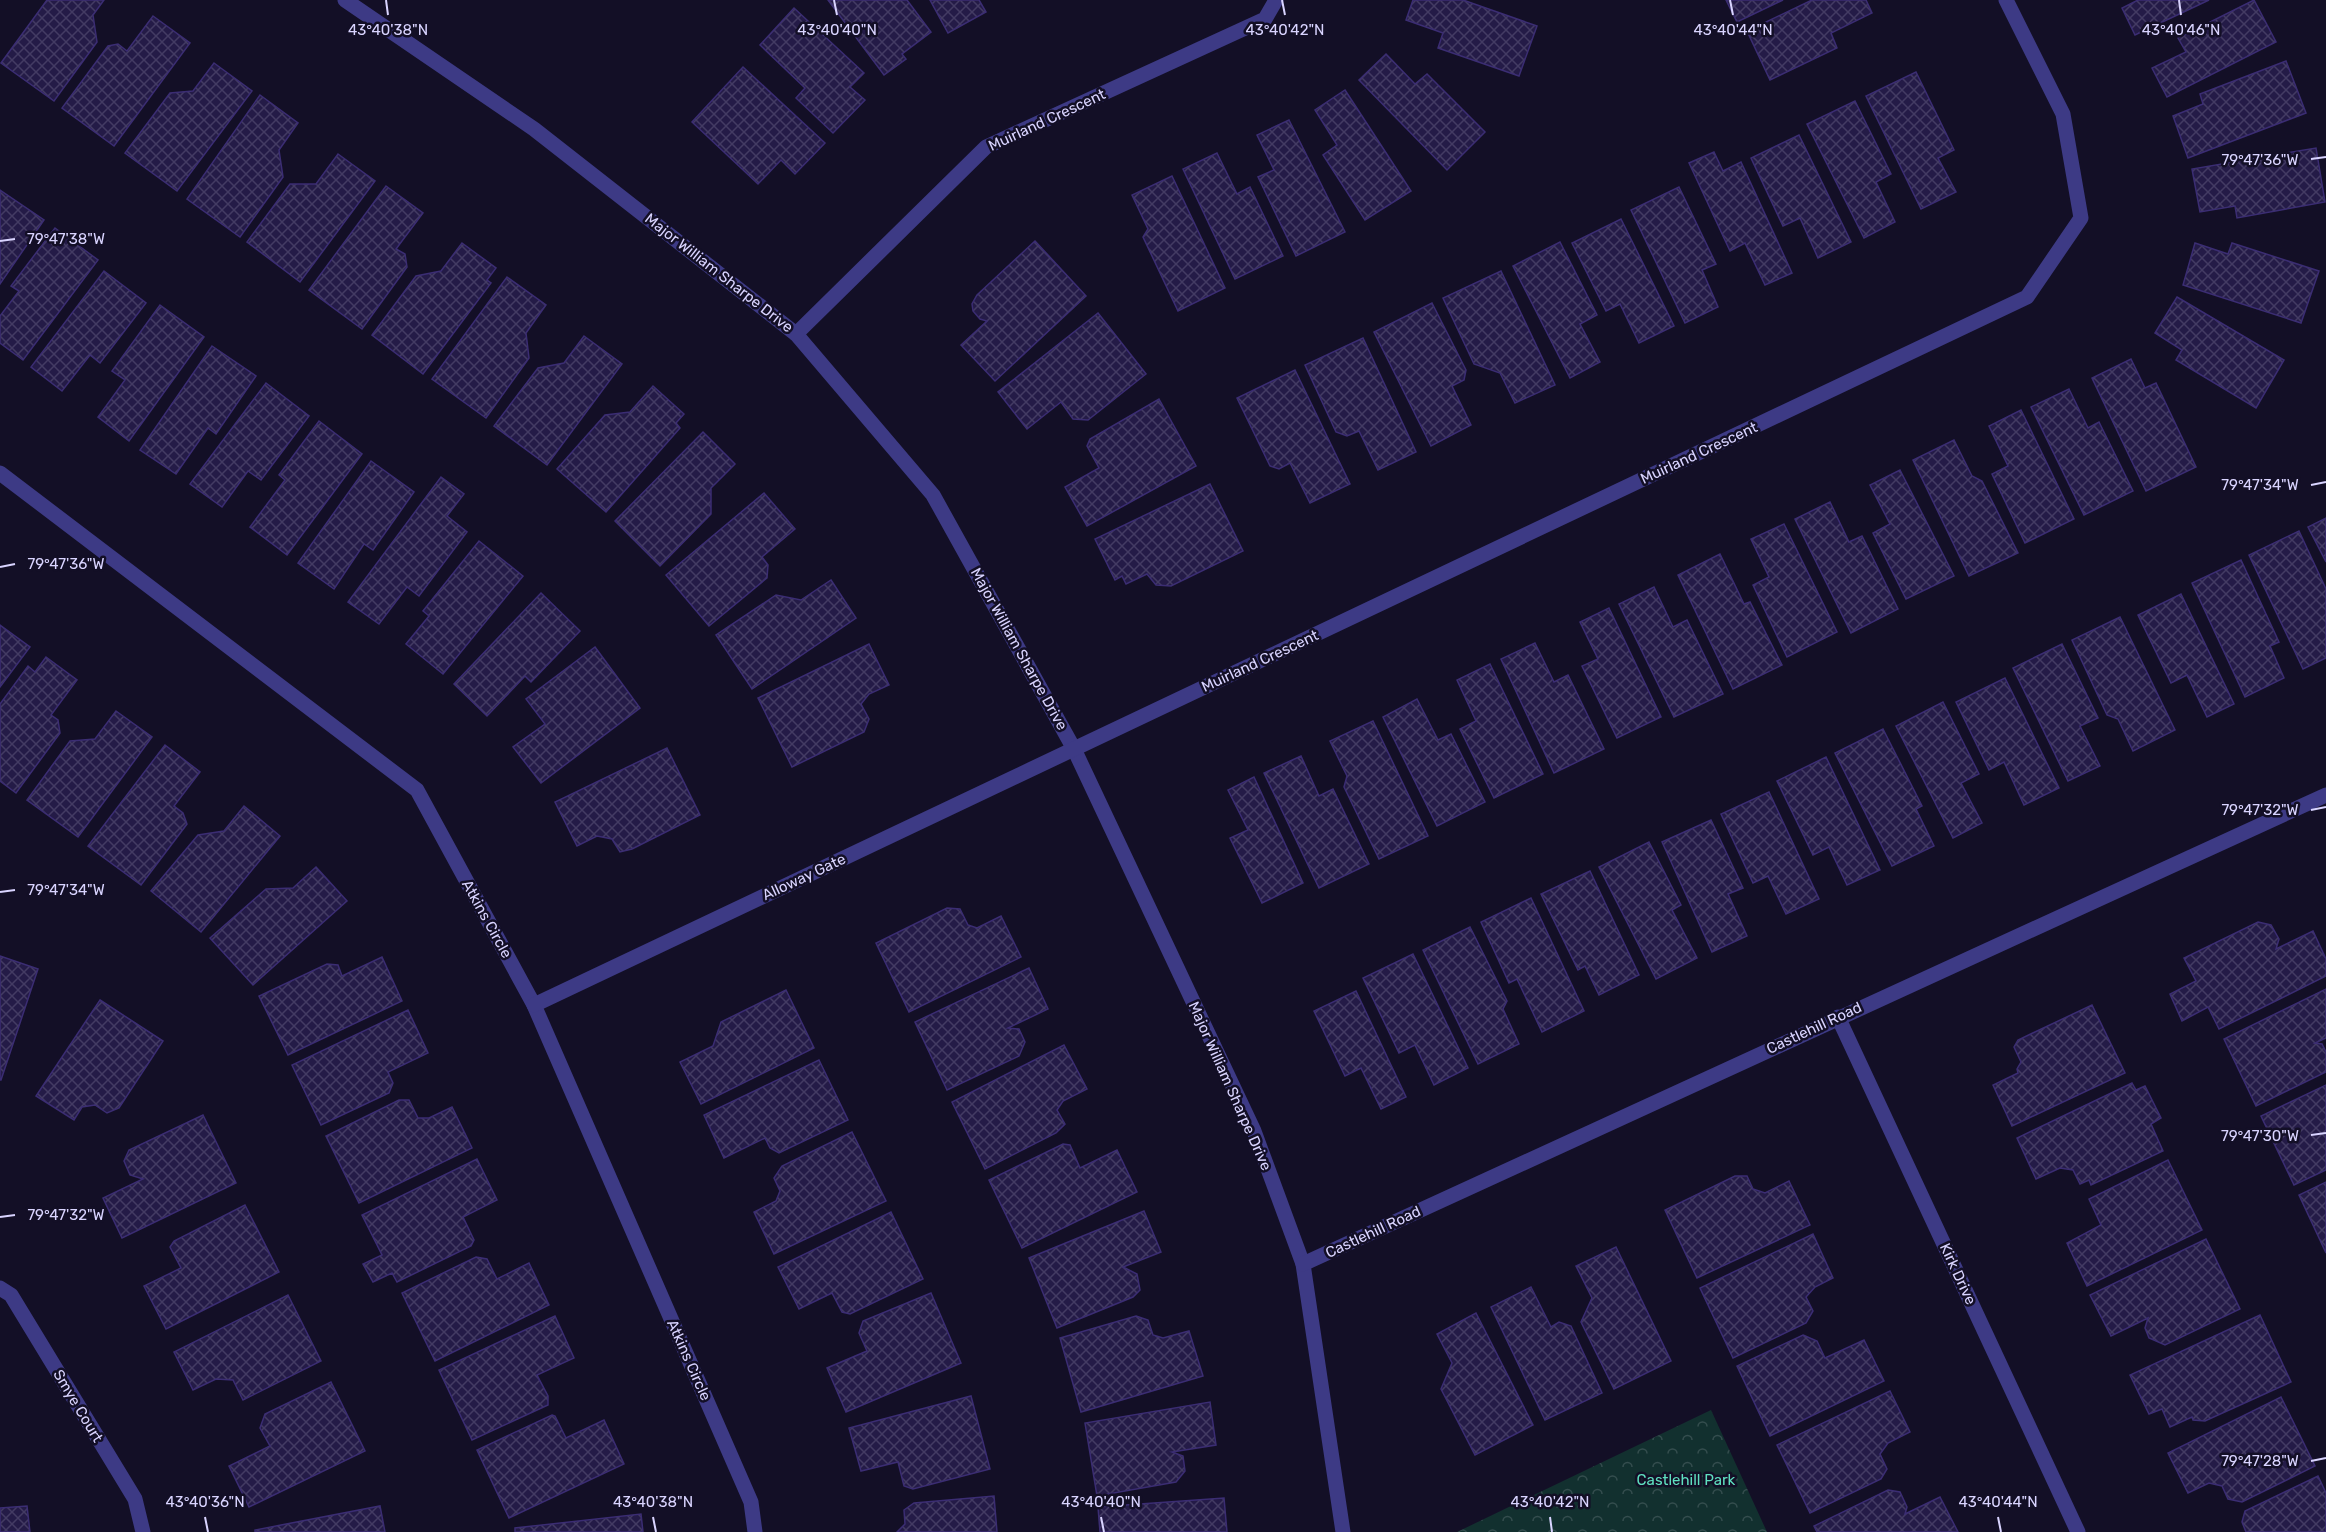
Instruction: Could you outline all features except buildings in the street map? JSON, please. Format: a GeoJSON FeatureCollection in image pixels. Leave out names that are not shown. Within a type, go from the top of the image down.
{"type":"FeatureCollection","features":[{"type":"Feature","properties":{"kind":"street","name":"Major William Sharpe Drive"},"geometry":{"type":"LineString","coordinates":[[345,0],[534,129],[796,334],[933,495],[1074,749],[1254,1131],[1303,1264],[1343,1532]]}},
{"type":"Feature","properties":{"kind":"street","name":"Muirland Crescent"},"geometry":{"type":"LineString","coordinates":[[796,334],[986,147],[1265,19],[1276,0]]}},
{"type":"Feature","properties":{"kind":"street","name":"Muirland Crescent"},"geometry":{"type":"LineString","coordinates":[[1074,749],[2027,297],[2081,218],[2063,114],[2006,0]]}},
{"type":"Feature","properties":{"kind":"street","name":"Atkins Circle"},"geometry":{"type":"LineString","coordinates":[[0,473],[417,790],[534,1005],[751,1502],[754,1532]]}},
{"type":"Feature","properties":{"kind":"street","name":"Alloway Gate"},"geometry":{"type":"LineString","coordinates":[[534,1005],[1074,749]]}},
{"type":"Feature","properties":{"kind":"street","name":"Castlehill Road"},"geometry":{"type":"LineString","coordinates":[[1303,1264],[2326,795]]}},
{"type":"Feature","properties":{"kind":"street","name":"Kirk Drive"},"geometry":{"type":"LineString","coordinates":[[1838,1017],[2078,1532]]}},
{"type":"Feature","properties":{"kind":"street","name":"Smye Court"},"geometry":{"type":"LineString","coordinates":[[0,1288],[11,1295],[135,1499],[143,1532]]}},
{"type":"Feature","properties":{"kind":"green space","name":"Castlehill Park"},"geometry":{"type":"Polygon","coordinates":[[[1711,1410],[1767,1532],[1457,1532],[1711,1410]]]}}]}
